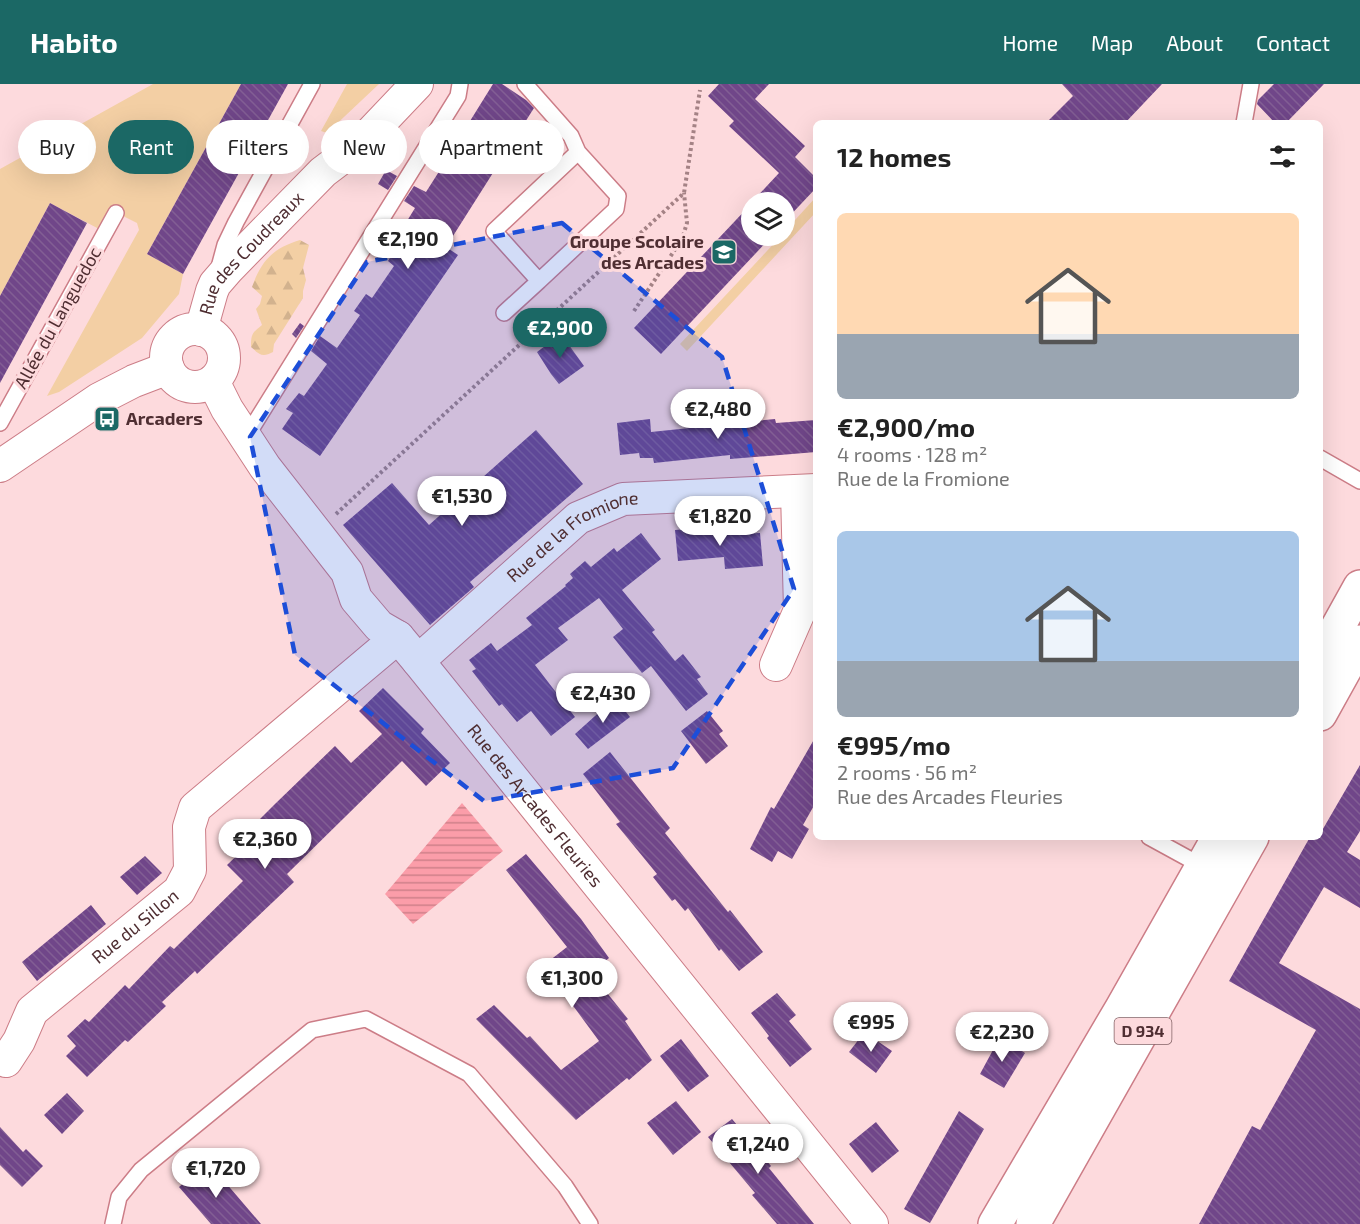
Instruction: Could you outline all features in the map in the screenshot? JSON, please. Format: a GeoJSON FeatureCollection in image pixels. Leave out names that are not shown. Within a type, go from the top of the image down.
{"type":"FeatureCollection","features":[{"type":"Feature","properties":{"kind":"main road"},"geometry":{"type":"LineString","coordinates":[[1323,703],[1342,631],[1360,587]]}},
{"type":"Feature","properties":{"kind":"main road"},"geometry":{"type":"LineString","coordinates":[[1323,654],[1342,631]]}},
{"type":"Feature","properties":{"kind":"main road","name":"D 934"},"geometry":{"type":"LineString","coordinates":[[995,1223],[1122,1008],[1217,840]]}},
{"type":"Feature","properties":{"kind":"main road","name":"D 934"},"geometry":{"type":"LineString","coordinates":[[1033,1224],[1250,840]]}},
{"type":"Feature","properties":{"kind":"street","name":"Rue des Coudreaux"},"geometry":{"type":"LineString","coordinates":[[201,330],[215,284],[234,262],[323,172],[360,144],[417,84]]}},
{"type":"Feature","properties":{"kind":"street"},"geometry":{"type":"LineString","coordinates":[[201,330],[210,333],[222,348],[224,357],[222,365],[213,381],[196,387],[187,386],[172,376],[166,359],[167,351],[171,342],[184,331],[201,330]]}},
{"type":"Feature","properties":{"kind":"street"},"geometry":{"type":"LineString","coordinates":[[0,466],[99,399],[134,381],[168,368]]}},
{"type":"Feature","properties":{"kind":"street","name":"Rue des Arcades Fleuries"},"geometry":{"type":"LineString","coordinates":[[213,381],[245,439],[347,572],[356,599],[379,626],[398,637],[418,661],[872,1224]]}},
{"type":"Feature","properties":{"kind":"street","name":"Rue de la Fromione"},"geometry":{"type":"LineString","coordinates":[[418,661],[578,518],[624,499],[806,491],[800,610],[776,665]]}},
{"type":"Feature","properties":{"kind":"street","name":"Rue du Sillon"},"geometry":{"type":"LineString","coordinates":[[6,1061],[19,1041],[32,1011],[179,891],[190,870],[189,827],[195,808],[398,637]]}},
{"type":"Feature","properties":{"kind":"lane"},"geometry":{"type":"LineString","coordinates":[[215,284],[222,254],[236,222],[312,84]]}},
{"type":"Feature","properties":{"kind":"lane"},"geometry":{"type":"LineString","coordinates":[[245,439],[458,96],[460,84]]}},
{"type":"Feature","properties":{"kind":"lane"},"geometry":{"type":"LineString","coordinates":[[504,313],[616,209],[618,196],[578,152],[571,136],[525,84]]}},
{"type":"Feature","properties":{"kind":"lane"},"geometry":{"type":"LineString","coordinates":[[1245,120],[1251,84]]}},
{"type":"Feature","properties":{"kind":"lane"},"geometry":{"type":"LineString","coordinates":[[539,281],[494,231],[578,152]]}},
{"type":"Feature","properties":{"kind":"lane","name":"Allée du Languedoc"},"geometry":{"type":"LineString","coordinates":[[0,423],[116,213]]}},
{"type":"Feature","properties":{"kind":"lane"},"geometry":{"type":"LineString","coordinates":[[1323,460],[1360,481]]}},
{"type":"Feature","properties":{"kind":"lane"},"geometry":{"type":"LineString","coordinates":[[1155,840],[1203,866]]}},
{"type":"Feature","properties":{"kind":"lane"},"geometry":{"type":"LineString","coordinates":[[113,1224],[119,1197],[141,1170],[312,1030],[366,1019],[469,1074],[565,1186],[590,1224]]}},
{"type":"Feature","properties":{"kind":"path"},"geometry":{"type":"LineString","coordinates":[[634,311],[682,239],[687,223],[684,193],[700,90]]}},
{"type":"Feature","properties":{"kind":"path"},"geometry":{"type":"LineString","coordinates":[[335,515],[684,193]]}},
{"type":"Feature","properties":{"kind":"highlighted area"},"geometry":{"type":"Polygon","coordinates":[[[562,223],[722,357],[794,589],[673,768],[484,801],[295,655],[250,437],[367,262],[562,223]]]}},
{"type":"Feature","properties":{"kind":"green space"},"geometry":{"type":"Polygon","coordinates":[[[153,84],[241,84],[221,120],[206,120],[206,147],[194,169],[194,120],[108,120],[108,174],[191,174],[147,254],[183,274],[179,294],[142,338],[59,392],[47,396],[139,230],[137,223],[111,210],[99,229],[50,203],[0,296],[0,169],[18,159],[18,174],[96,174],[96,120],[88,120],[153,84]]]}},
{"type":"Feature","properties":{"kind":"green space"},"geometry":{"type":"Polygon","coordinates":[[[347,84],[379,84],[341,120],[327,120],[347,84]]]}},
{"type":"Feature","properties":{"kind":"green space"},"geometry":{"type":"Polygon","coordinates":[[[813,200],[813,215],[795,235],[795,220],[813,200]]]}},
{"type":"Feature","properties":{"kind":"green space"},"geometry":{"type":"Polygon","coordinates":[[[300,240],[309,245],[303,268],[306,280],[303,298],[274,344],[273,352],[266,355],[261,354],[251,347],[253,334],[262,325],[256,309],[262,296],[252,287],[269,257],[282,247],[300,240]]]}},
{"type":"Feature","properties":{"kind":"green space"},"geometry":{"type":"Polygon","coordinates":[[[772,246],[784,246],[687,351],[680,344],[772,246]]]}},
{"type":"Feature","properties":{"kind":"shaded area"},"geometry":{"type":"Polygon","coordinates":[[[462,803],[503,851],[413,924],[385,894],[462,803]]]}},
{"type":"Feature","properties":{"kind":"building"},"geometry":{"type":"Polygon","coordinates":[[[241,84],[288,84],[268,120],[221,120],[241,84]]]}},
{"type":"Feature","properties":{"kind":"building"},"geometry":{"type":"Polygon","coordinates":[[[493,84],[502,84],[534,108],[526,120],[471,120],[493,84]]]}},
{"type":"Feature","properties":{"kind":"building"},"geometry":{"type":"Polygon","coordinates":[[[719,84],[769,84],[755,99],[805,146],[795,157],[813,175],[813,191],[795,210],[795,192],[761,192],[779,173],[729,126],[734,121],[708,96],[719,84]]]}},
{"type":"Feature","properties":{"kind":"building"},"geometry":{"type":"Polygon","coordinates":[[[1062,84],[1162,84],[1128,120],[1049,120],[1073,96],[1062,84]]]}},
{"type":"Feature","properties":{"kind":"building"},"geometry":{"type":"Polygon","coordinates":[[[1274,84],[1324,84],[1289,120],[1272,120],[1257,104],[1258,100],[1274,84]]]}},
{"type":"Feature","properties":{"kind":"building"},"geometry":{"type":"Polygon","coordinates":[[[206,147],[206,174],[238,174],[183,274],[147,254],[191,174],[194,174],[194,169],[206,147]]]}},
{"type":"Feature","properties":{"kind":"building"},"geometry":{"type":"Polygon","coordinates":[[[384,174],[397,176],[388,190],[378,184],[384,174]]]}},
{"type":"Feature","properties":{"kind":"building"},"geometry":{"type":"Polygon","coordinates":[[[437,174],[492,174],[446,247],[458,255],[320,456],[282,429],[293,413],[286,409],[299,393],[304,396],[327,364],[311,351],[320,336],[337,348],[360,315],[354,311],[366,294],[372,298],[394,266],[388,261],[392,251],[412,225],[407,221],[415,208],[404,201],[414,186],[426,192],[437,174]]]}},
{"type":"Feature","properties":{"kind":"building"},"geometry":{"type":"Polygon","coordinates":[[[50,203],[87,223],[0,383],[0,296],[50,203]]]}},
{"type":"Feature","properties":{"kind":"building"},"geometry":{"type":"Polygon","coordinates":[[[741,215],[741,246],[763,246],[661,354],[634,328],[741,215]]]}},
{"type":"Feature","properties":{"kind":"building"},"geometry":{"type":"Polygon","coordinates":[[[300,323],[304,326],[296,338],[292,334],[300,323]]]}},
{"type":"Feature","properties":{"kind":"building"},"geometry":{"type":"Polygon","coordinates":[[[561,334],[584,366],[559,384],[537,352],[561,334]]]}},
{"type":"Feature","properties":{"kind":"building"},"geometry":{"type":"Polygon","coordinates":[[[650,419],[651,432],[775,419],[776,423],[813,420],[813,452],[730,459],[730,455],[654,463],[653,458],[640,458],[639,453],[620,455],[617,423],[650,419]]]}},
{"type":"Feature","properties":{"kind":"building"},"geometry":{"type":"Polygon","coordinates":[[[536,430],[583,484],[470,582],[474,587],[430,625],[343,525],[392,483],[429,525],[536,430]]]}},
{"type":"Feature","properties":{"kind":"building"},"geometry":{"type":"Polygon","coordinates":[[[723,526],[723,535],[760,533],[763,566],[725,569],[724,557],[678,561],[675,530],[723,526]]]}},
{"type":"Feature","properties":{"kind":"building"},"geometry":{"type":"Polygon","coordinates":[[[641,533],[661,559],[622,590],[655,630],[652,632],[675,661],[683,654],[701,677],[697,679],[708,694],[686,711],[651,666],[642,673],[613,637],[623,629],[599,598],[558,628],[568,640],[535,665],[575,717],[551,736],[531,711],[517,722],[502,704],[499,706],[472,671],[476,669],[469,660],[491,643],[497,651],[532,625],[526,618],[566,586],[573,578],[570,574],[585,561],[591,567],[614,548],[617,552],[641,533]]]}},
{"type":"Feature","properties":{"kind":"building"},"geometry":{"type":"Polygon","coordinates":[[[383,688],[424,729],[421,733],[450,763],[426,786],[402,761],[287,874],[294,882],[197,974],[195,971],[162,1002],[166,1006],[128,1042],[125,1040],[87,1077],[66,1056],[76,1046],[67,1036],[85,1019],[89,1022],[125,985],[129,989],[170,946],[174,949],[243,881],[227,865],[260,833],[253,826],[335,746],[351,763],[382,734],[359,711],[383,688]]]}},
{"type":"Feature","properties":{"kind":"building"},"geometry":{"type":"Polygon","coordinates":[[[615,698],[630,717],[588,749],[575,734],[615,698]]]}},
{"type":"Feature","properties":{"kind":"building"},"geometry":{"type":"Polygon","coordinates":[[[707,711],[723,731],[719,734],[728,746],[706,764],[681,731],[707,711]]]}},
{"type":"Feature","properties":{"kind":"building"},"geometry":{"type":"Polygon","coordinates":[[[813,741],[813,807],[803,825],[809,829],[792,859],[778,851],[772,862],[750,849],[771,807],[774,809],[813,741]]]}},
{"type":"Feature","properties":{"kind":"building"},"geometry":{"type":"Polygon","coordinates":[[[610,752],[670,828],[665,833],[763,952],[739,971],[721,949],[719,951],[688,908],[685,911],[675,899],[672,901],[653,877],[657,874],[616,824],[620,822],[583,774],[610,752]]]}},
{"type":"Feature","properties":{"kind":"building"},"geometry":{"type":"Polygon","coordinates":[[[1360,765],[1360,831],[1347,852],[1360,860],[1360,908],[1324,887],[1279,963],[1360,1009],[1360,1224],[1199,1224],[1252,1126],[1260,1130],[1316,1030],[1229,981],[1308,840],[1323,840],[1323,829],[1360,765]]]}},
{"type":"Feature","properties":{"kind":"building"},"geometry":{"type":"Polygon","coordinates":[[[526,854],[581,919],[609,958],[591,973],[628,1019],[625,1021],[652,1060],[576,1120],[476,1019],[494,1005],[527,1038],[530,1036],[561,1070],[599,1041],[571,1003],[578,997],[549,961],[567,947],[506,870],[526,854]]]}},
{"type":"Feature","properties":{"kind":"building"},"geometry":{"type":"Polygon","coordinates":[[[145,856],[162,873],[137,895],[120,877],[145,856]]]}},
{"type":"Feature","properties":{"kind":"building"},"geometry":{"type":"Polygon","coordinates":[[[91,905],[106,924],[37,981],[22,962],[91,905]]]}},
{"type":"Feature","properties":{"kind":"building"},"geometry":{"type":"Polygon","coordinates":[[[777,993],[796,1015],[789,1021],[812,1049],[790,1067],[751,1013],[777,993]]]}},
{"type":"Feature","properties":{"kind":"building"},"geometry":{"type":"Polygon","coordinates":[[[863,1034],[868,1038],[870,1036],[892,1051],[876,1073],[849,1052],[863,1034]]]}},
{"type":"Feature","properties":{"kind":"building"},"geometry":{"type":"Polygon","coordinates":[[[1000,1037],[1025,1053],[1004,1088],[980,1074],[1000,1037]]]}},
{"type":"Feature","properties":{"kind":"building"},"geometry":{"type":"Polygon","coordinates":[[[681,1039],[709,1076],[688,1092],[660,1056],[681,1039]]]}},
{"type":"Feature","properties":{"kind":"building"},"geometry":{"type":"Polygon","coordinates":[[[67,1093],[84,1111],[62,1134],[44,1115],[67,1093]]]}},
{"type":"Feature","properties":{"kind":"building"},"geometry":{"type":"Polygon","coordinates":[[[676,1101],[701,1132],[673,1155],[647,1123],[676,1101]]]}},
{"type":"Feature","properties":{"kind":"building"},"geometry":{"type":"Polygon","coordinates":[[[959,1111],[984,1129],[930,1223],[904,1209],[959,1111]]]}},
{"type":"Feature","properties":{"kind":"building"},"geometry":{"type":"Polygon","coordinates":[[[732,1119],[771,1166],[769,1168],[814,1224],[777,1224],[752,1195],[755,1193],[708,1137],[732,1119]]]}},
{"type":"Feature","properties":{"kind":"building"},"geometry":{"type":"Polygon","coordinates":[[[876,1122],[899,1151],[872,1173],[849,1144],[876,1122]]]}},
{"type":"Feature","properties":{"kind":"building"},"geometry":{"type":"Polygon","coordinates":[[[0,1127],[23,1152],[26,1149],[43,1166],[22,1187],[0,1165],[0,1127]]]}},
{"type":"Feature","properties":{"kind":"building"},"geometry":{"type":"Polygon","coordinates":[[[208,1162],[261,1224],[211,1224],[179,1187],[208,1162]]]}},
{"type":"Feature","properties":{"kind":"place","name":"Groupe Scolaire des Arcades"},"geometry":{"type":"Point","coordinates":[724,252]}},
{"type":"Feature","properties":{"kind":"place","name":"Arcaders"},"geometry":{"type":"Point","coordinates":[107,419]}}]}
